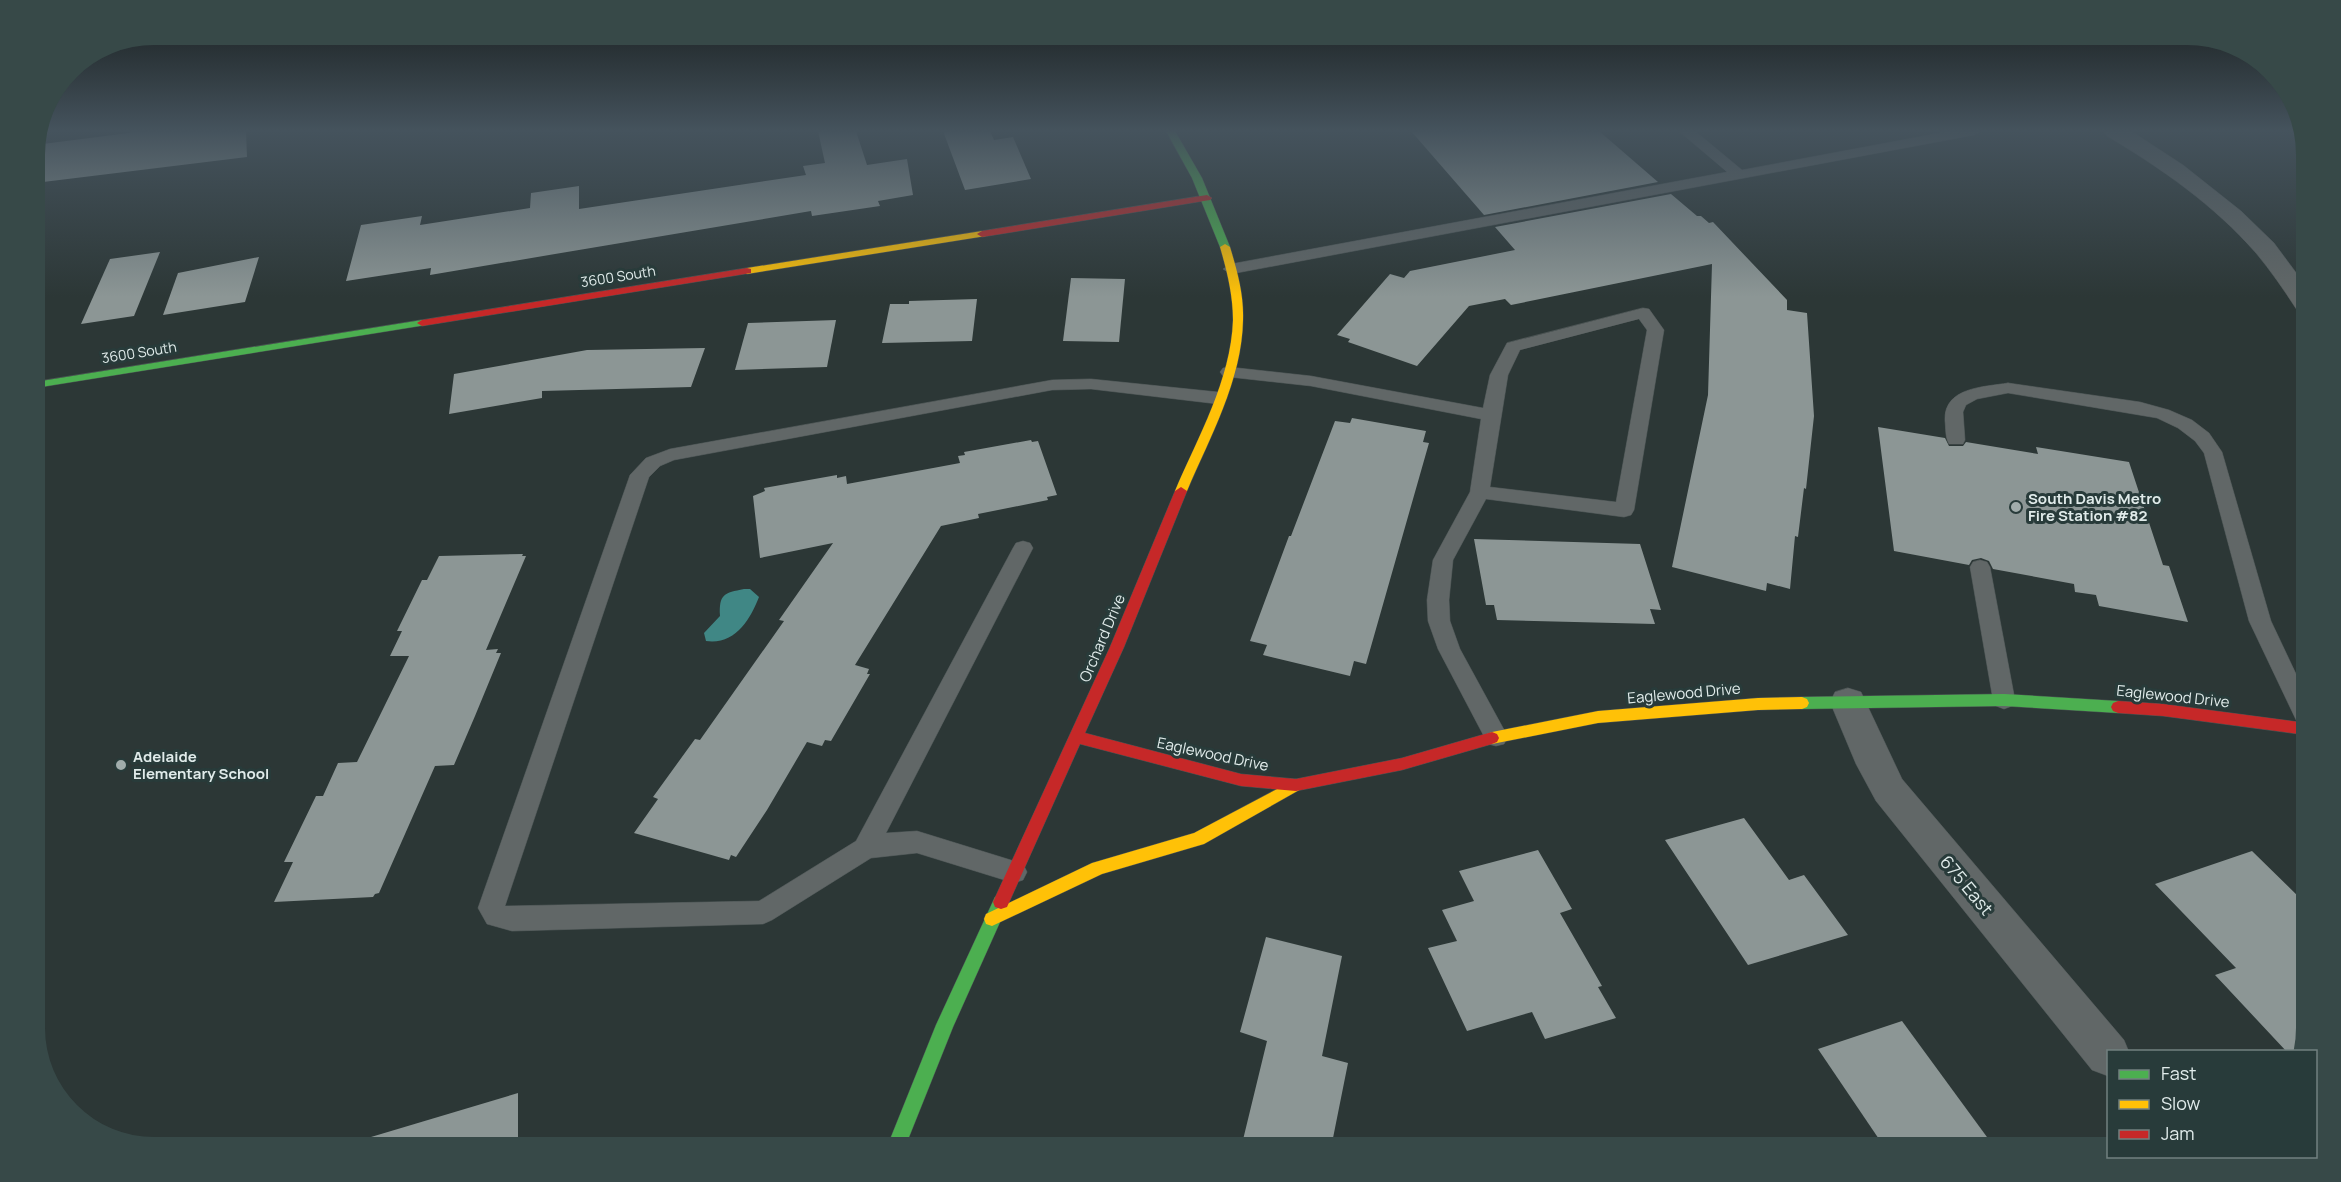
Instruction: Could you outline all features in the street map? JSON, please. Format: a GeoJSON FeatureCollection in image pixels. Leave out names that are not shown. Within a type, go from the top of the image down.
{"type":"FeatureCollection","features":[{"type":"Feature","properties":{"kind":"main road","name":"Orchard Drive"},"geometry":{"type":"LineString","coordinates":[[900,1137],[945,1026],[992,919],[1117,647],[1229,372],[1236,344],[1237,318],[1231,269],[1201,186]]}},
{"type":"Feature","properties":{"kind":"main road","name":"3600 South"},"geometry":{"type":"LineString","coordinates":[[45,383],[1207,198]]}},
{"type":"Feature","properties":{"kind":"main road","name":"Eaglewood Drive"},"geometry":{"type":"LineString","coordinates":[[1077,738],[1241,780],[1296,785],[1402,764],[1496,737],[1598,717],[1758,704],[2004,700],[2163,710],[2296,728]]}},
{"type":"Feature","properties":{"kind":"main road"},"geometry":{"type":"LineString","coordinates":[[992,919],[1098,867],[1198,839],[1296,785]]}},
{"type":"Feature","properties":{"kind":"street"},"geometry":{"type":"LineString","coordinates":[[2197,186],[2250,231],[2266,248],[2296,290]]}},
{"type":"Feature","properties":{"kind":"street","name":"675 East"},"geometry":{"type":"LineString","coordinates":[[1848,702],[1889,790],[2107,1053]]}},
{"type":"Feature","properties":{"kind":"lane"},"geometry":{"type":"LineString","coordinates":[[1231,269],[1679,186]]}},
{"type":"Feature","properties":{"kind":"lane"},"geometry":{"type":"LineString","coordinates":[[1480,492],[1624,510],[1656,330],[1643,313],[1513,347],[1499,375],[1480,492],[1443,560],[1437,600],[1439,621],[1449,649],[1496,737]]}},
{"type":"Feature","properties":{"kind":"lane"},"geometry":{"type":"LineString","coordinates":[[1229,372],[1311,381],[1491,415]]}},
{"type":"Feature","properties":{"kind":"lane"},"geometry":{"type":"LineString","coordinates":[[1014,872],[917,842],[885,844],[866,849],[763,912],[512,919],[496,916],[491,908],[640,475],[653,462],[670,455],[1052,385],[1091,384],[1218,398]]}},
{"type":"Feature","properties":{"kind":"lane"},"geometry":{"type":"LineString","coordinates":[[1956,440],[1954,412],[1959,402],[1980,392],[2008,388],[2140,408],[2163,414],[2185,424],[2202,437],[2213,452],[2260,621],[2296,697]]}},
{"type":"Feature","properties":{"kind":"lane"},"geometry":{"type":"LineString","coordinates":[[866,849],[1023,548]]}},
{"type":"Feature","properties":{"kind":"lane"},"geometry":{"type":"LineString","coordinates":[[1980,567],[2004,700]]}},
{"type":"Feature","properties":{"kind":"water"},"geometry":{"type":"Polygon","coordinates":[[[750,589],[759,597],[746,622],[733,635],[725,639],[706,641],[704,633],[720,616],[724,596],[750,589]]]}},
{"type":"Feature","properties":{"kind":"building"},"geometry":{"type":"Polygon","coordinates":[[[578,186],[579,209],[731,186],[912,186],[913,195],[878,201],[880,206],[812,216],[811,211],[430,275],[431,268],[346,281],[361,225],[422,216],[420,225],[530,208],[531,193],[578,186]]]}},
{"type":"Feature","properties":{"kind":"building"},"geometry":{"type":"Polygon","coordinates":[[[964,186],[988,186],[965,190],[964,186]]]}},
{"type":"Feature","properties":{"kind":"building"},"geometry":{"type":"Polygon","coordinates":[[[1459,186],[1636,186],[1484,215],[1459,186]]]}},
{"type":"Feature","properties":{"kind":"building"},"geometry":{"type":"Polygon","coordinates":[[[1671,194],[1697,216],[1701,216],[1709,223],[1713,222],[1787,300],[1787,310],[1807,313],[1814,416],[1806,489],[1804,488],[1798,537],[1795,536],[1790,589],[1767,583],[1766,591],[1672,567],[1708,395],[1712,264],[1511,305],[1505,299],[1469,306],[1417,366],[1348,342],[1350,339],[1337,335],[1390,274],[1404,278],[1410,271],[1515,250],[1495,227],[1671,194]]]}},
{"type":"Feature","properties":{"kind":"building"},"geometry":{"type":"Polygon","coordinates":[[[160,252],[134,316],[81,324],[110,259],[160,252]]]}},
{"type":"Feature","properties":{"kind":"building"},"geometry":{"type":"Polygon","coordinates":[[[259,257],[245,302],[163,315],[178,273],[259,257]]]}},
{"type":"Feature","properties":{"kind":"building"},"geometry":{"type":"Polygon","coordinates":[[[1071,278],[1125,279],[1119,342],[1063,341],[1071,278]]]}},
{"type":"Feature","properties":{"kind":"building"},"geometry":{"type":"Polygon","coordinates":[[[977,299],[972,341],[882,343],[890,304],[909,304],[909,301],[977,299]]]}},
{"type":"Feature","properties":{"kind":"building"},"geometry":{"type":"Polygon","coordinates":[[[836,320],[827,367],[735,370],[748,323],[836,320]]]}},
{"type":"Feature","properties":{"kind":"building"},"geometry":{"type":"Polygon","coordinates":[[[705,348],[691,387],[542,391],[542,398],[449,414],[454,374],[587,350],[705,348]]]}},
{"type":"Feature","properties":{"kind":"building"},"geometry":{"type":"Polygon","coordinates":[[[1352,418],[1426,431],[1423,442],[1429,443],[1366,664],[1354,661],[1350,676],[1263,655],[1267,645],[1250,641],[1335,421],[1350,423],[1352,418]]]}},
{"type":"Feature","properties":{"kind":"building","name":"South Davis Metro Fire Station #82"},"geometry":{"type":"Polygon","coordinates":[[[1878,427],[1945,438],[1949,446],[1963,446],[1966,442],[2038,454],[2036,447],[2129,462],[2163,565],[2169,566],[2188,622],[2099,606],[2096,595],[2075,592],[2074,584],[1993,569],[1989,561],[1981,558],[1972,560],[1969,565],[1894,551],[1878,427]]]}},
{"type":"Feature","properties":{"kind":"building"},"geometry":{"type":"Polygon","coordinates":[[[1031,440],[1032,442],[1038,441],[1057,495],[1047,497],[1048,500],[978,514],[979,518],[941,526],[855,665],[869,669],[867,674],[870,674],[831,741],[825,740],[822,746],[807,742],[736,857],[731,855],[729,860],[634,833],[658,799],[653,797],[695,739],[700,740],[784,621],[779,620],[833,543],[760,558],[753,496],[765,491],[764,488],[837,475],[837,478],[846,476],[847,484],[960,463],[958,456],[965,455],[964,452],[1031,440]]]}},
{"type":"Feature","properties":{"kind":"building"},"geometry":{"type":"Polygon","coordinates":[[[1474,539],[1640,544],[1661,610],[1650,609],[1655,624],[1497,620],[1494,605],[1486,605],[1474,539]]]}},
{"type":"Feature","properties":{"kind":"building"},"geometry":{"type":"Polygon","coordinates":[[[523,554],[522,556],[526,556],[486,650],[498,649],[496,653],[501,653],[475,716],[454,765],[435,766],[379,893],[373,897],[274,902],[293,862],[284,862],[316,796],[323,796],[338,763],[357,762],[409,656],[390,656],[402,631],[397,631],[422,580],[427,580],[439,556],[523,554]]]}},
{"type":"Feature","properties":{"kind":"building"},"geometry":{"type":"Polygon","coordinates":[[[1744,818],[1789,880],[1804,875],[1848,935],[1748,965],[1665,840],[1744,818]]]}},
{"type":"Feature","properties":{"kind":"building"},"geometry":{"type":"Polygon","coordinates":[[[1538,850],[1572,909],[1560,913],[1602,986],[1598,987],[1616,1018],[1545,1039],[1532,1012],[1467,1031],[1428,948],[1457,941],[1442,910],[1474,901],[1459,871],[1538,850]]]}},
{"type":"Feature","properties":{"kind":"building"},"geometry":{"type":"Polygon","coordinates":[[[2252,851],[2296,894],[2296,1028],[2294,1050],[2285,1050],[2215,975],[2236,968],[2155,884],[2252,851]]]}},
{"type":"Feature","properties":{"kind":"building"},"geometry":{"type":"Polygon","coordinates":[[[1266,937],[1342,956],[1322,1056],[1348,1063],[1333,1137],[1244,1137],[1267,1041],[1240,1032],[1266,937]]]}},
{"type":"Feature","properties":{"kind":"building"},"geometry":{"type":"Polygon","coordinates":[[[1902,1021],[1987,1137],[1878,1137],[1818,1049],[1902,1021]]]}},
{"type":"Feature","properties":{"kind":"building"},"geometry":{"type":"Polygon","coordinates":[[[518,1093],[518,1137],[371,1137],[518,1093]]]}},
{"type":"Feature","properties":{"kind":"traffic: fast"},"geometry":{"type":"LineString","coordinates":[[1200,186],[1225,247]]}},
{"type":"Feature","properties":{"kind":"traffic: fast"},"geometry":{"type":"LineString","coordinates":[[45,383],[422,323]]}},
{"type":"Feature","properties":{"kind":"traffic: fast"},"geometry":{"type":"LineString","coordinates":[[1802,703],[2004,700],[2118,707]]}},
{"type":"Feature","properties":{"kind":"traffic: fast"},"geometry":{"type":"LineString","coordinates":[[900,1137],[945,1025],[1001,902]]}},
{"type":"Feature","properties":{"kind":"traffic: slow"},"geometry":{"type":"LineString","coordinates":[[747,271],[982,234]]}},
{"type":"Feature","properties":{"kind":"traffic: slow"},"geometry":{"type":"LineString","coordinates":[[1181,491],[1217,407],[1232,362],[1236,341],[1237,301],[1225,247]]}},
{"type":"Feature","properties":{"kind":"traffic: slow"},"geometry":{"type":"LineString","coordinates":[[1492,738],[1598,717],[1758,704],[1802,703]]}},
{"type":"Feature","properties":{"kind":"traffic: slow"},"geometry":{"type":"LineString","coordinates":[[992,919],[1098,868],[1198,839],[1296,785]]}},
{"type":"Feature","properties":{"kind":"traffic: jam"},"geometry":{"type":"LineString","coordinates":[[982,234],[1207,198]]}},
{"type":"Feature","properties":{"kind":"traffic: jam"},"geometry":{"type":"LineString","coordinates":[[422,323],[747,271]]}},
{"type":"Feature","properties":{"kind":"traffic: jam"},"geometry":{"type":"LineString","coordinates":[[1001,902],[1117,647],[1181,491]]}},
{"type":"Feature","properties":{"kind":"traffic: jam"},"geometry":{"type":"LineString","coordinates":[[2118,707],[2163,710],[2296,728]]}},
{"type":"Feature","properties":{"kind":"traffic: jam"},"geometry":{"type":"LineString","coordinates":[[1077,737],[1241,780],[1296,785],[1402,764],[1492,738]]}},
{"type":"Feature","properties":{"kind":"place","name":"South Davis Metro Fire Station #82"},"geometry":{"type":"Point","coordinates":[2016,507]}},
{"type":"Feature","properties":{"kind":"place","name":"Adelaide Elementary School"},"geometry":{"type":"Point","coordinates":[121,765]}}]}
